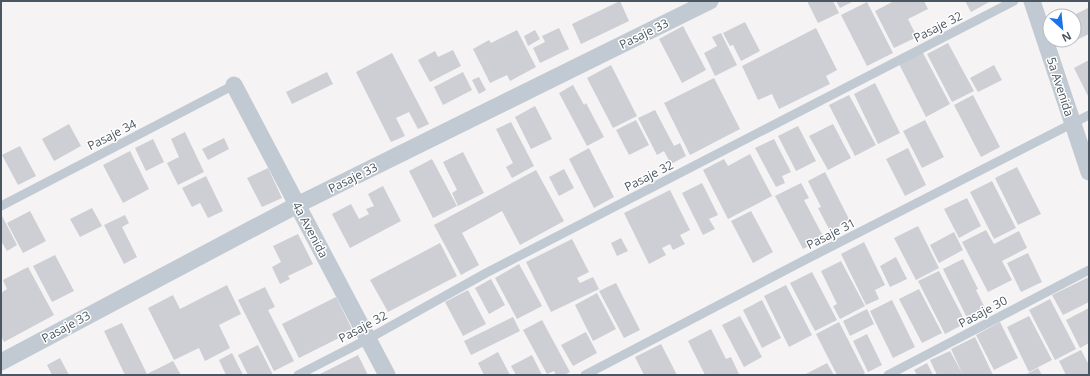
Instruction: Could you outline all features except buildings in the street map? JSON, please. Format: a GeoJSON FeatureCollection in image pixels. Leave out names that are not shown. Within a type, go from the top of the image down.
{"type":"FeatureCollection","features":[{"type":"Feature","properties":{"kind":"street","name":"Pasaje 33"},"geometry":{"type":"LineString","coordinates":[[1,362],[297,205],[710,1]]}},
{"type":"Feature","properties":{"kind":"street","name":"5a Avenida"},"geometry":{"type":"LineString","coordinates":[[1032,1],[1089,172]]}},
{"type":"Feature","properties":{"kind":"street","name":"4a Avenida"},"geometry":{"type":"LineString","coordinates":[[234,85],[387,375]]}},
{"type":"Feature","properties":{"kind":"lane","name":"Pasaje 32"},"geometry":{"type":"LineString","coordinates":[[298,375],[368,339],[486,273],[1014,1]]}},
{"type":"Feature","properties":{"kind":"lane","name":"Pasaje 34"},"geometry":{"type":"LineString","coordinates":[[1,206],[234,85]]}},
{"type":"Feature","properties":{"kind":"lane","name":"Pasaje 31"},"geometry":{"type":"LineString","coordinates":[[585,375],[803,261],[1089,116]]}},
{"type":"Feature","properties":{"kind":"lane","name":"Pasaje 30"},"geometry":{"type":"LineString","coordinates":[[888,375],[1089,270]]}}]}
